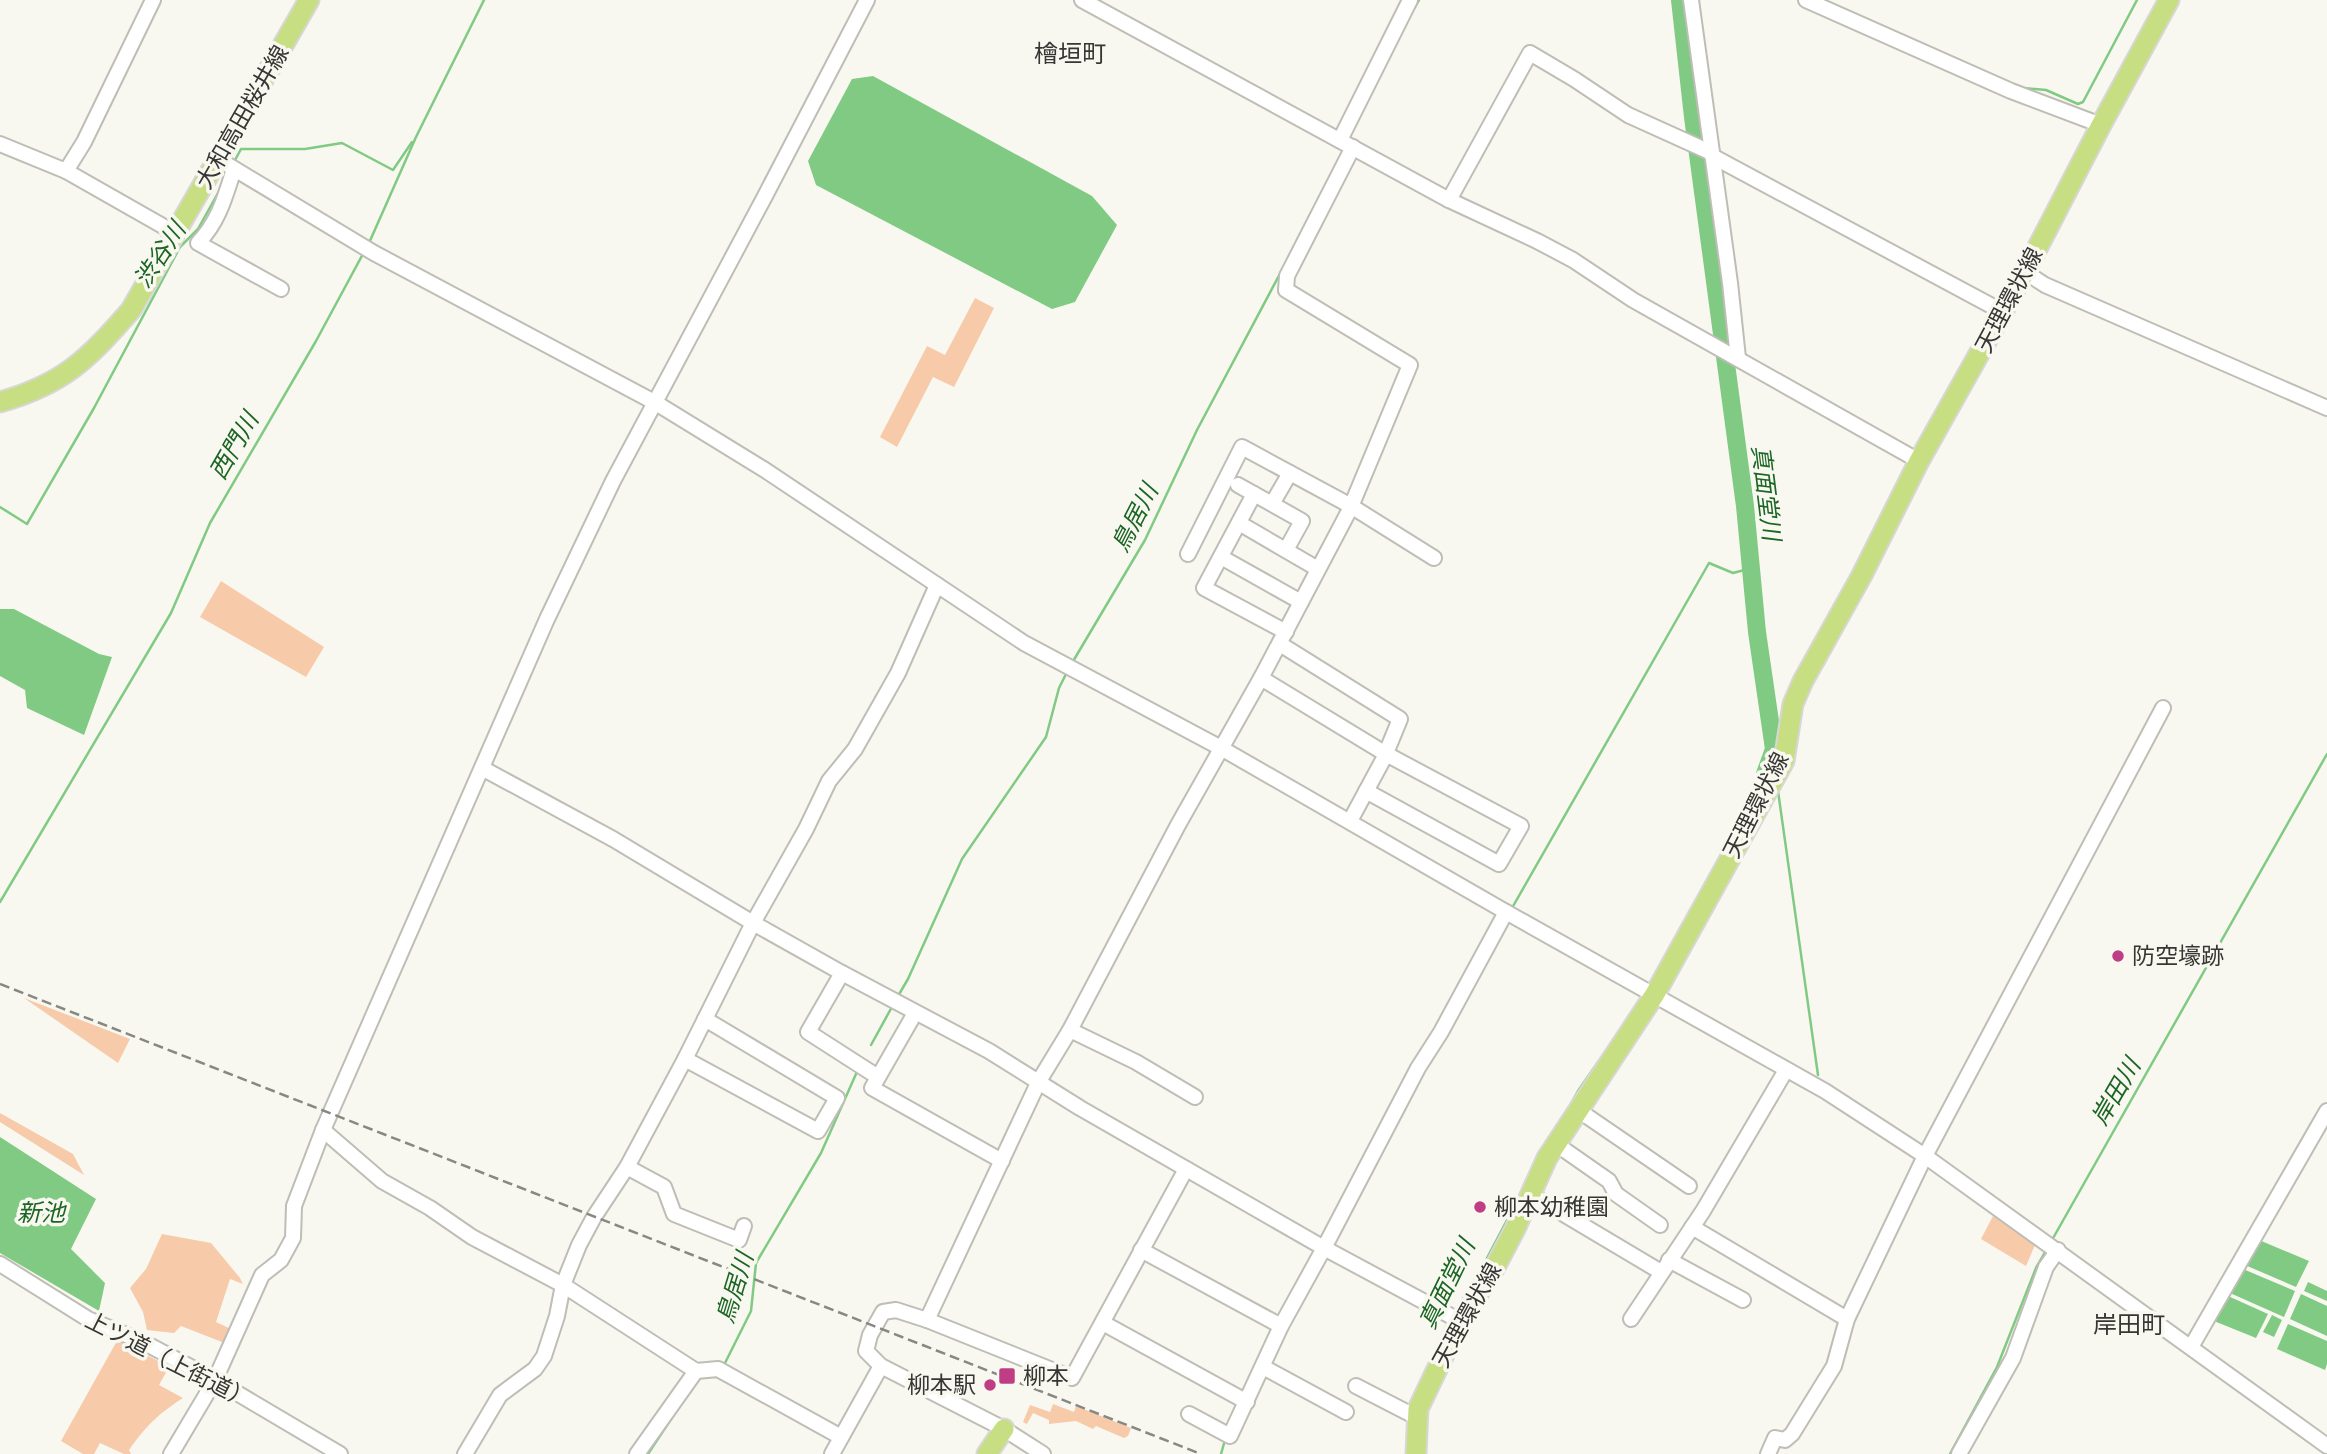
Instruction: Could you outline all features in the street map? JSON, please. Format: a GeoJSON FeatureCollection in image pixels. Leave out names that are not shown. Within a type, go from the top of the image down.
{"type":"FeatureCollection","features":[{"type":"Feature","properties":{"kind":"main road","name":"大和高田桜井線"},"geometry":{"type":"LineString","coordinates":[[0,402],[27,395],[67,374],[95,351],[131,310],[175,233],[226,164],[309,0]]}},
{"type":"Feature","properties":{"kind":"main road","name":"天理環状線"},"geometry":{"type":"LineString","coordinates":[[1416,1454],[1418,1409],[1460,1321],[1493,1271],[1556,1144],[1655,994],[1784,761],[1793,704],[1803,681],[2169,0]]}},
{"type":"Feature","properties":{"kind":"main road"},"geometry":{"type":"LineString","coordinates":[[987,1454],[1004,1429]]}},
{"type":"Feature","properties":{"kind":"street"},"geometry":{"type":"LineString","coordinates":[[66,172],[84,142],[153,0]]}},
{"type":"Feature","properties":{"kind":"street"},"geometry":{"type":"LineString","coordinates":[[171,1454],[215,1380],[262,1275],[281,1260],[293,1238],[294,1206],[323,1130],[547,619],[613,481],[867,0]]}},
{"type":"Feature","properties":{"kind":"street"},"geometry":{"type":"LineString","coordinates":[[1082,0],[1449,200],[1573,260],[1633,300],[1919,461]]}},
{"type":"Feature","properties":{"kind":"street"},"geometry":{"type":"LineString","coordinates":[[927,1320],[1039,1081],[1070,1030],[1283,638],[1351,506],[1410,365],[1286,290],[1287,275],[1410,0]]}},
{"type":"Feature","properties":{"kind":"street"},"geometry":{"type":"LineString","coordinates":[[1691,0],[1710,153],[1730,282],[1735,356]]}},
{"type":"Feature","properties":{"kind":"street"},"geometry":{"type":"LineString","coordinates":[[1806,0],[2011,91],[2101,125]]}},
{"type":"Feature","properties":{"kind":"street"},"geometry":{"type":"LineString","coordinates":[[1449,200],[1530,53],[1628,115],[1710,153],[2003,312]]}},
{"type":"Feature","properties":{"kind":"street"},"geometry":{"type":"LineString","coordinates":[[0,144],[66,172],[175,233]]}},
{"type":"Feature","properties":{"kind":"street"},"geometry":{"type":"LineString","coordinates":[[281,289],[198,243],[212,229],[219,216],[226,164],[368,249],[656,404],[765,470],[1024,643],[1221,748],[1825,1091],[1925,1156],[2327,1446]]}},
{"type":"Feature","properties":{"kind":"street"},"geometry":{"type":"LineString","coordinates":[[2025,272],[2045,285],[2326,406]]}},
{"type":"Feature","properties":{"kind":"street"},"geometry":{"type":"LineString","coordinates":[[1188,554],[1242,447],[1351,506],[1434,558]]}},
{"type":"Feature","properties":{"kind":"street"},"geometry":{"type":"LineString","coordinates":[[1272,504],[1290,472]]}},
{"type":"Feature","properties":{"kind":"street"},"geometry":{"type":"LineString","coordinates":[[1238,485],[1302,521],[1286,550]]}},
{"type":"Feature","properties":{"kind":"street"},"geometry":{"type":"LineString","coordinates":[[1254,494],[1204,588],[1283,638],[1401,719],[1350,821]]}},
{"type":"Feature","properties":{"kind":"street"},"geometry":{"type":"LineString","coordinates":[[1239,523],[1318,569]]}},
{"type":"Feature","properties":{"kind":"street"},"geometry":{"type":"LineString","coordinates":[[1221,557],[1301,602]]}},
{"type":"Feature","properties":{"kind":"street"},"geometry":{"type":"LineString","coordinates":[[466,1454],[500,1395],[535,1369],[544,1356],[563,1285],[579,1245],[626,1167],[685,1059],[753,923],[806,829],[828,781],[855,749],[898,673],[937,585]]}},
{"type":"Feature","properties":{"kind":"street"},"geometry":{"type":"LineString","coordinates":[[1261,678],[1385,754],[1521,826],[1499,864],[1366,791]]}},
{"type":"Feature","properties":{"kind":"street"},"geometry":{"type":"LineString","coordinates":[[1768,1454],[1775,1438],[1785,1440],[1793,1434],[1834,1366],[1847,1319],[1925,1156],[2163,708]]}},
{"type":"Feature","properties":{"kind":"street"},"geometry":{"type":"LineString","coordinates":[[482,768],[613,839],[842,973],[989,1051],[1080,1108],[1324,1248],[1460,1321]]}},
{"type":"Feature","properties":{"kind":"street"},"geometry":{"type":"LineString","coordinates":[[1189,1414],[1230,1436],[1281,1325],[1418,1068],[1441,1032],[1506,912]]}},
{"type":"Feature","properties":{"kind":"street"},"geometry":{"type":"LineString","coordinates":[[842,973],[808,1032],[878,1077]]}},
{"type":"Feature","properties":{"kind":"street"},"geometry":{"type":"LineString","coordinates":[[915,1013],[872,1088],[1002,1161]]}},
{"type":"Feature","properties":{"kind":"street"},"geometry":{"type":"LineString","coordinates":[[685,1059],[818,1131],[837,1098],[705,1019]]}},
{"type":"Feature","properties":{"kind":"street"},"geometry":{"type":"LineString","coordinates":[[1070,1030],[1136,1062],[1195,1097]]}},
{"type":"Feature","properties":{"kind":"street"},"geometry":{"type":"LineString","coordinates":[[1631,1319],[1692,1227],[1786,1070]]}},
{"type":"Feature","properties":{"kind":"street"},"geometry":{"type":"LineString","coordinates":[[1577,1110],[1689,1186]]}},
{"type":"Feature","properties":{"kind":"street"},"geometry":{"type":"LineString","coordinates":[[2191,1347],[2327,1111]]}},
{"type":"Feature","properties":{"kind":"street"},"geometry":{"type":"LineString","coordinates":[[323,1130],[382,1181],[430,1208],[472,1237],[563,1285],[696,1371],[720,1370],[841,1437]]}},
{"type":"Feature","properties":{"kind":"street"},"geometry":{"type":"LineString","coordinates":[[1556,1144],[1609,1181],[1616,1194],[1660,1225]]}},
{"type":"Feature","properties":{"kind":"street"},"geometry":{"type":"LineString","coordinates":[[626,1167],[664,1187],[674,1214],[739,1240],[744,1226]]}},
{"type":"Feature","properties":{"kind":"street"},"geometry":{"type":"LineString","coordinates":[[1043,1454],[1004,1429],[881,1366],[866,1351],[870,1335],[883,1312],[896,1310],[1072,1378],[1186,1169]]}},
{"type":"Feature","properties":{"kind":"street"},"geometry":{"type":"LineString","coordinates":[[1530,1194],[1665,1266],[1743,1300]]}},
{"type":"Feature","properties":{"kind":"street"},"geometry":{"type":"LineString","coordinates":[[1692,1227],[1847,1319]]}},
{"type":"Feature","properties":{"kind":"street"},"geometry":{"type":"LineString","coordinates":[[1959,1454],[2013,1358],[2052,1246]]}},
{"type":"Feature","properties":{"kind":"street"},"geometry":{"type":"LineString","coordinates":[[1141,1250],[1281,1325]]}},
{"type":"Feature","properties":{"kind":"street","name":"上ツ道（上街道）"},"geometry":{"type":"LineString","coordinates":[[0,1264],[88,1319],[143,1342],[215,1380],[340,1454]]}},
{"type":"Feature","properties":{"kind":"street"},"geometry":{"type":"LineString","coordinates":[[1103,1323],[1247,1402]]}},
{"type":"Feature","properties":{"kind":"street"},"geometry":{"type":"LineString","coordinates":[[832,1454],[881,1366]]}},
{"type":"Feature","properties":{"kind":"street"},"geometry":{"type":"LineString","coordinates":[[1263,1367],[1346,1412]]}},
{"type":"Feature","properties":{"kind":"street"},"geometry":{"type":"LineString","coordinates":[[637,1454],[696,1371]]}},
{"type":"Feature","properties":{"kind":"street"},"geometry":{"type":"LineString","coordinates":[[1356,1386],[1418,1418]]}},
{"type":"Feature","properties":{"kind":"shaded area"},"geometry":{"type":"Polygon","coordinates":[[[975,298],[994,308],[954,387],[933,377],[897,447],[880,437],[927,346],[945,355],[975,298]]]}},
{"type":"Feature","properties":{"kind":"shaded area"},"geometry":{"type":"Polygon","coordinates":[[[221,581],[324,647],[306,677],[200,617],[221,581]]]}},
{"type":"Feature","properties":{"kind":"shaded area"},"geometry":{"type":"Polygon","coordinates":[[[24,998],[130,1039],[118,1063],[24,998]]]}},
{"type":"Feature","properties":{"kind":"shaded area"},"geometry":{"type":"Polygon","coordinates":[[[0,1113],[73,1154],[84,1175],[0,1122],[0,1113]]]}},
{"type":"Feature","properties":{"kind":"shaded area"},"geometry":{"type":"Polygon","coordinates":[[[1993,1216],[2035,1245],[2026,1266],[1981,1239],[1993,1216]]]}},
{"type":"Feature","properties":{"kind":"shaded area"},"geometry":{"type":"Polygon","coordinates":[[[162,1234],[211,1243],[240,1278],[243,1284],[230,1279],[216,1322],[233,1330],[227,1344],[181,1326],[174,1333],[147,1330],[143,1312],[130,1288],[146,1269],[162,1234]]]}},
{"type":"Feature","properties":{"kind":"shaded area"},"geometry":{"type":"Polygon","coordinates":[[[118,1339],[169,1367],[159,1385],[183,1398],[147,1427],[129,1450],[131,1454],[124,1454],[100,1443],[94,1454],[83,1454],[61,1441],[118,1339]]]}},
{"type":"Feature","properties":{"kind":"shaded area"},"geometry":{"type":"Polygon","coordinates":[[[1053,1404],[1074,1412],[1076,1406],[1131,1428],[1128,1436],[1124,1438],[1076,1421],[1049,1424],[1049,1420],[1033,1413],[1027,1424],[1023,1422],[1030,1405],[1050,1412],[1053,1404]]]}},
{"type":"Feature","properties":{"kind":"water"},"geometry":{"type":"Polygon","coordinates":[[[873,76],[1092,196],[1117,225],[1075,302],[1052,309],[816,185],[808,161],[852,79],[873,76]]]}},
{"type":"Feature","properties":{"kind":"water"},"geometry":{"type":"Polygon","coordinates":[[[0,609],[14,609],[99,654],[112,657],[84,735],[27,708],[25,690],[0,676],[0,609]]]}},
{"type":"Feature","properties":{"kind":"water","name":"新池"},"geometry":{"type":"Polygon","coordinates":[[[0,1137],[96,1199],[71,1249],[105,1283],[99,1311],[0,1253],[0,1137]]]}},
{"type":"Feature","properties":{"kind":"water"},"geometry":{"type":"Polygon","coordinates":[[[2259,1240],[2309,1261],[2296,1287],[2245,1265],[2259,1240]]]}},
{"type":"Feature","properties":{"kind":"water"},"geometry":{"type":"Polygon","coordinates":[[[2243,1269],[2295,1291],[2284,1317],[2230,1293],[2243,1269]]]}},
{"type":"Feature","properties":{"kind":"water"},"geometry":{"type":"Polygon","coordinates":[[[2308,1282],[2327,1291],[2327,1301],[2304,1291],[2308,1282]]]}},
{"type":"Feature","properties":{"kind":"water"},"geometry":{"type":"Polygon","coordinates":[[[2301,1294],[2327,1306],[2327,1336],[2290,1319],[2301,1294]]]}},
{"type":"Feature","properties":{"kind":"water"},"geometry":{"type":"Polygon","coordinates":[[[2228,1296],[2268,1314],[2256,1338],[2214,1321],[2228,1296]]]}},
{"type":"Feature","properties":{"kind":"water"},"geometry":{"type":"Polygon","coordinates":[[[2272,1315],[2282,1320],[2274,1337],[2263,1332],[2272,1315]]]}},
{"type":"Feature","properties":{"kind":"water"},"geometry":{"type":"Polygon","coordinates":[[[2288,1324],[2327,1341],[2325,1370],[2277,1349],[2288,1324]]]}},
{"type":"Feature","properties":{"kind":"waterway","name":"西門川"},"geometry":{"type":"LineString","coordinates":[[369,243],[416,137],[484,0]]}},
{"type":"Feature","properties":{"kind":"waterway","name":"鳥居川"},"geometry":{"type":"LineString","coordinates":[[1411,13],[1419,0]]}},
{"type":"Feature","properties":{"kind":"waterway","name":"真面堂川"},"geometry":{"type":"LineString","coordinates":[[1680,0],[1745,506],[1757,632],[1774,749],[1765,774]]}},
{"type":"Feature","properties":{"kind":"waterway","name":"真面堂川"},"geometry":{"type":"LineString","coordinates":[[2023,88],[2046,90],[2078,104],[2083,102],[2137,0]]}},
{"type":"Feature","properties":{"kind":"waterway","name":"真面堂川"},"geometry":{"type":"LineString","coordinates":[[1946,55],[1994,76]]}},
{"type":"Feature","properties":{"kind":"waterway","name":"渋谷川"},"geometry":{"type":"LineString","coordinates":[[234,162],[241,149],[305,149],[342,143],[393,170],[412,142]]}},
{"type":"Feature","properties":{"kind":"waterway","name":"渋谷川"},"geometry":{"type":"LineString","coordinates":[[0,507],[27,524],[94,408],[180,247],[198,229],[223,184]]}},
{"type":"Feature","properties":{"kind":"waterway","name":"西門川"},"geometry":{"type":"LineString","coordinates":[[0,902],[171,613],[210,523],[316,341],[364,252]]}},
{"type":"Feature","properties":{"kind":"waterway","name":"鳥居川"},"geometry":{"type":"LineString","coordinates":[[1072,663],[1145,540],[1197,430],[1283,268]]}},
{"type":"Feature","properties":{"kind":"waterway"},"geometry":{"type":"LineString","coordinates":[[1512,908],[1709,563],[1733,573],[1752,568]]}},
{"type":"Feature","properties":{"kind":"waterway","name":"鳥居川"},"geometry":{"type":"LineString","coordinates":[[898,996],[962,859],[1046,737],[1059,688],[1067,672]]}},
{"type":"Feature","properties":{"kind":"waterway","name":"岸田川"},"geometry":{"type":"LineString","coordinates":[[2052,1240],[2327,754]]}},
{"type":"Feature","properties":{"kind":"waterway","name":"真面堂川"},"geometry":{"type":"LineString","coordinates":[[1721,855],[1765,774]]}},
{"type":"Feature","properties":{"kind":"waterway"},"geometry":{"type":"LineString","coordinates":[[1778,791],[1818,1075]]}},
{"type":"Feature","properties":{"kind":"waterway","name":"鳥居川"},"geometry":{"type":"LineString","coordinates":[[871,1045],[893,1005]]}},
{"type":"Feature","properties":{"kind":"waterway","name":"真面堂川"},"geometry":{"type":"LineString","coordinates":[[1567,1111],[1623,1026]]}},
{"type":"Feature","properties":{"kind":"waterway","name":"鳥居川"},"geometry":{"type":"LineString","coordinates":[[723,1367],[751,1311],[756,1263],[821,1153],[856,1074]]}},
{"type":"Feature","properties":{"kind":"waterway","name":"真面堂川"},"geometry":{"type":"LineString","coordinates":[[1477,1277],[1516,1203]]}},
{"type":"Feature","properties":{"kind":"waterway","name":"岸田川"},"geometry":{"type":"LineString","coordinates":[[1950,1454],[1997,1367],[2036,1268],[2047,1249]]}},
{"type":"Feature","properties":{"kind":"waterway","name":"鳥居川"},"geometry":{"type":"LineString","coordinates":[[698,1378],[719,1376]]}},
{"type":"Feature","properties":{"kind":"waterway","name":"鳥居川"},"geometry":{"type":"LineString","coordinates":[[648,1454],[673,1416]]}},
{"type":"Feature","properties":{"kind":"waterway"},"geometry":{"type":"LineString","coordinates":[[1221,1454],[1225,1440]]}},
{"type":"Feature","properties":{"kind":"railway"},"geometry":{"type":"LineString","coordinates":[[0,984],[1201,1454]]}},
{"type":"Feature","properties":{"kind":"place","name":"防空壕跡"},"geometry":{"type":"Point","coordinates":[2118,956]}},
{"type":"Feature","properties":{"kind":"place","name":"柳本幼稚園"},"geometry":{"type":"Point","coordinates":[1480,1207]}},
{"type":"Feature","properties":{"kind":"place","name":"柳本"},"geometry":{"type":"Point","coordinates":[1007,1376]}},
{"type":"Feature","properties":{"kind":"place","name":"柳本駅"},"geometry":{"type":"Point","coordinates":[990,1385]}},
{"type":"Feature","properties":{"kind":"district","name":"檜垣町"},"geometry":{"type":"Point","coordinates":[1070,54]}},
{"type":"Feature","properties":{"kind":"district","name":"岸田町"},"geometry":{"type":"Point","coordinates":[2129,1325]}}]}
